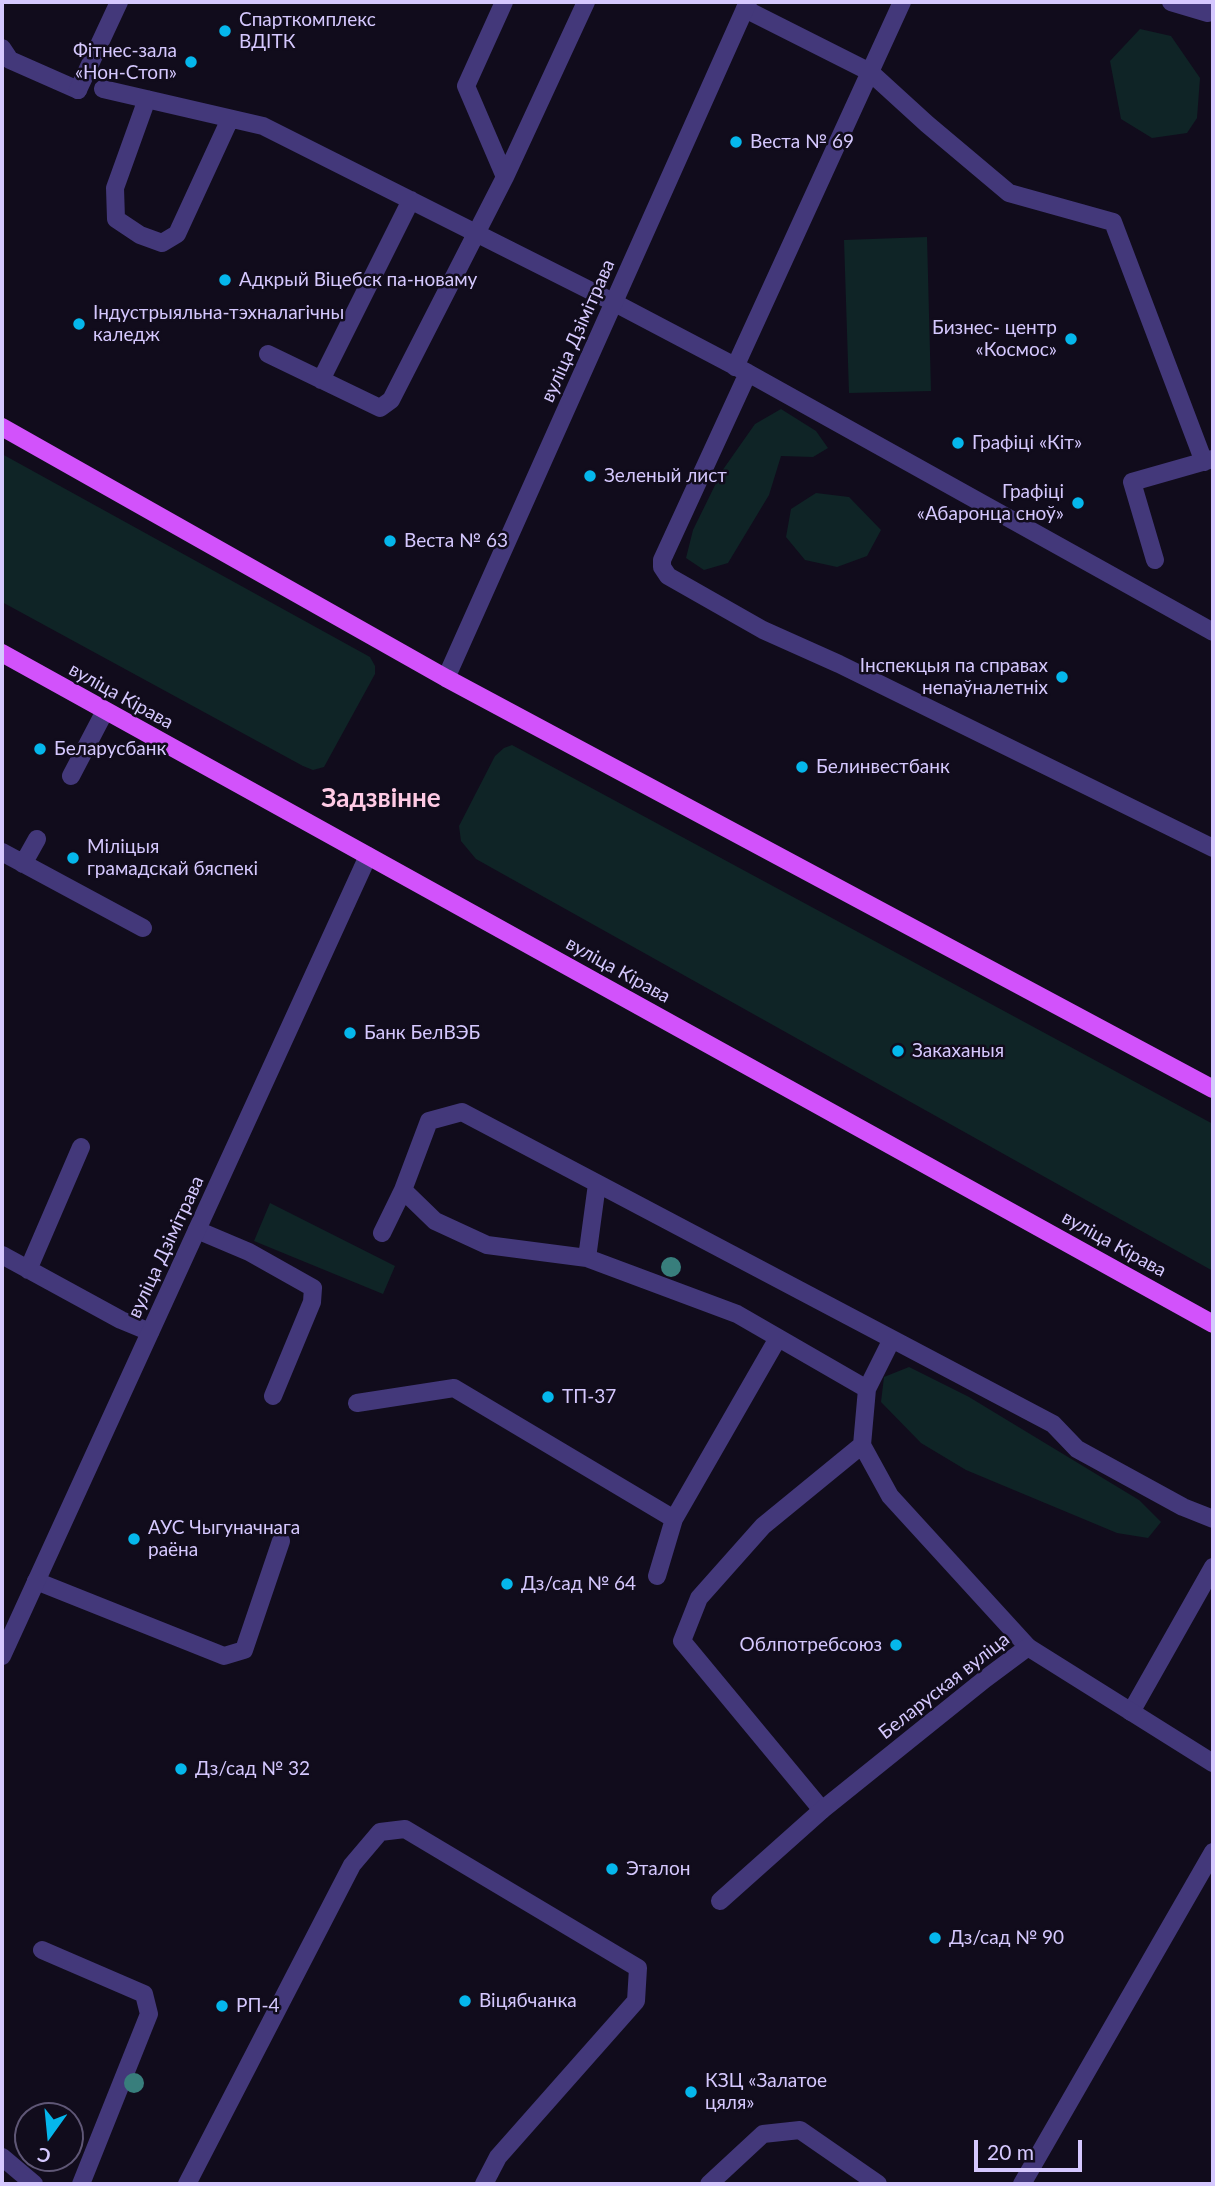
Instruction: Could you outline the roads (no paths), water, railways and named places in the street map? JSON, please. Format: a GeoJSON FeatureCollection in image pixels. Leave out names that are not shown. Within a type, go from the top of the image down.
{"type":"FeatureCollection","features":[{"type":"Feature","properties":{"kind":"main road"},"geometry":{"type":"LineString","coordinates":[[2,427],[446,678],[1213,1089]]}},
{"type":"Feature","properties":{"kind":"main road","name":"вуліца Кірава"},"geometry":{"type":"LineString","coordinates":[[2,653],[1213,1324]]}},
{"type":"Feature","properties":{"kind":"street"},"geometry":{"type":"LineString","coordinates":[[2,48],[10,60],[78,90],[119,2]]}},
{"type":"Feature","properties":{"kind":"street"},"geometry":{"type":"LineString","coordinates":[[504,2],[466,86],[505,177]]}},
{"type":"Feature","properties":{"kind":"street"},"geometry":{"type":"LineString","coordinates":[[268,354],[380,408],[391,400],[505,177],[586,2]]}},
{"type":"Feature","properties":{"kind":"street"},"geometry":{"type":"LineString","coordinates":[[902,2],[741,370],[662,560],[662,567],[668,576],[763,630],[839,664],[1083,785],[1212,843]]}},
{"type":"Feature","properties":{"kind":"street"},"geometry":{"type":"LineString","coordinates":[[1171,2],[1208,13],[1213,11]]}},
{"type":"Feature","properties":{"kind":"street"},"geometry":{"type":"LineString","coordinates":[[746,5],[870,72],[1009,193],[1113,222],[1208,461],[1132,482],[1155,561]]}},
{"type":"Feature","properties":{"kind":"street","name":"вуліца Дзімітрава"},"geometry":{"type":"LineString","coordinates":[[446,678],[746,5]]}},
{"type":"Feature","properties":{"kind":"street"},"geometry":{"type":"LineString","coordinates":[[103,89],[263,126],[614,302],[1213,632]]}},
{"type":"Feature","properties":{"kind":"street"},"geometry":{"type":"LineString","coordinates":[[147,99],[114,188],[116,219],[140,236],[162,243],[177,234],[230,119]]}},
{"type":"Feature","properties":{"kind":"street"},"geometry":{"type":"LineString","coordinates":[[321,380],[411,201]]}},
{"type":"Feature","properties":{"kind":"street"},"geometry":{"type":"LineString","coordinates":[[71,776],[105,712]]}},
{"type":"Feature","properties":{"kind":"street"},"geometry":{"type":"LineString","coordinates":[[23,864],[37,839]]}},
{"type":"Feature","properties":{"kind":"street"},"geometry":{"type":"LineString","coordinates":[[2,852],[143,928]]}},
{"type":"Feature","properties":{"kind":"street","name":"вуліца Дзімітрава"},"geometry":{"type":"LineString","coordinates":[[2,1656],[368,856]]}},
{"type":"Feature","properties":{"kind":"street"},"geometry":{"type":"LineString","coordinates":[[382,1233],[403,1190],[429,1121],[462,1112],[1053,1424],[1077,1449],[1183,1507],[1213,1519]]}},
{"type":"Feature","properties":{"kind":"street"},"geometry":{"type":"LineString","coordinates":[[28,1269],[81,1147]]}},
{"type":"Feature","properties":{"kind":"street"},"geometry":{"type":"LineString","coordinates":[[587,1258],[597,1184]]}},
{"type":"Feature","properties":{"kind":"street"},"geometry":{"type":"LineString","coordinates":[[403,1190],[435,1221],[487,1245],[587,1258],[737,1314],[867,1389]]}},
{"type":"Feature","properties":{"kind":"street"},"geometry":{"type":"LineString","coordinates":[[197,1230],[249,1252],[313,1288],[312,1301],[273,1395]]}},
{"type":"Feature","properties":{"kind":"street"},"geometry":{"type":"LineString","coordinates":[[2,1255],[121,1320],[150,1332]]}},
{"type":"Feature","properties":{"kind":"street"},"geometry":{"type":"LineString","coordinates":[[657,1576],[674,1519],[778,1338]]}},
{"type":"Feature","properties":{"kind":"street"},"geometry":{"type":"LineString","coordinates":[[892,1339],[867,1389],[862,1445],[890,1496],[1028,1647]]}},
{"type":"Feature","properties":{"kind":"street"},"geometry":{"type":"LineString","coordinates":[[357,1403],[454,1388],[674,1519]]}},
{"type":"Feature","properties":{"kind":"street"},"geometry":{"type":"LineString","coordinates":[[822,1810],[682,1641],[699,1598],[763,1526],[862,1445]]}},
{"type":"Feature","properties":{"kind":"street"},"geometry":{"type":"LineString","coordinates":[[36,1581],[224,1656],[244,1650],[281,1541]]}},
{"type":"Feature","properties":{"kind":"street"},"geometry":{"type":"LineString","coordinates":[[1131,1712],[1213,1567]]}},
{"type":"Feature","properties":{"kind":"street","name":"Беларуская вуліца"},"geometry":{"type":"LineString","coordinates":[[720,1901],[822,1810],[1028,1647],[1213,1763]]}},
{"type":"Feature","properties":{"kind":"street"},"geometry":{"type":"LineString","coordinates":[[187,2184],[352,1865],[380,1832],[405,1829],[638,1968],[636,2001],[498,2157],[484,2184]]}},
{"type":"Feature","properties":{"kind":"street"},"geometry":{"type":"LineString","coordinates":[[1022,2184],[1213,1852]]}},
{"type":"Feature","properties":{"kind":"street"},"geometry":{"type":"LineString","coordinates":[[42,1950],[144,1994],[149,2014],[80,2184]]}},
{"type":"Feature","properties":{"kind":"street"},"geometry":{"type":"LineString","coordinates":[[709,2184],[763,2134],[800,2130],[878,2184]]}},
{"type":"Feature","properties":{"kind":"street"},"geometry":{"type":"LineString","coordinates":[[2,2157],[34,2184]]}},
{"type":"Feature","properties":{"kind":"place","name":"Спарткомплекс ВДІТК"},"geometry":{"type":"Point","coordinates":[225,31]}},
{"type":"Feature","properties":{"kind":"place","name":"Фітнес-зала «Нон-Стоп»"},"geometry":{"type":"Point","coordinates":[191,62]}},
{"type":"Feature","properties":{"kind":"place","name":"Веста № 69"},"geometry":{"type":"Point","coordinates":[736,142]}},
{"type":"Feature","properties":{"kind":"place","name":"Адкрый Віцебск па-новаму"},"geometry":{"type":"Point","coordinates":[225,280]}},
{"type":"Feature","properties":{"kind":"place","name":"Індустрыяльна-тэхналагічны каледж"},"geometry":{"type":"Point","coordinates":[79,324]}},
{"type":"Feature","properties":{"kind":"place","name":"Бизнес- центр «Космос»"},"geometry":{"type":"Point","coordinates":[1071,339]}},
{"type":"Feature","properties":{"kind":"place","name":"Графіці «Кіт»"},"geometry":{"type":"Point","coordinates":[958,443]}},
{"type":"Feature","properties":{"kind":"place","name":"Зеленый лист"},"geometry":{"type":"Point","coordinates":[590,476]}},
{"type":"Feature","properties":{"kind":"place","name":"Графіці «Абаронца сноў»"},"geometry":{"type":"Point","coordinates":[1078,503]}},
{"type":"Feature","properties":{"kind":"place","name":"Веста № 63"},"geometry":{"type":"Point","coordinates":[390,541]}},
{"type":"Feature","properties":{"kind":"place","name":"Інспекцыя па справах непаўналетніх"},"geometry":{"type":"Point","coordinates":[1062,677]}},
{"type":"Feature","properties":{"kind":"place","name":"Беларусбанк"},"geometry":{"type":"Point","coordinates":[40,749]}},
{"type":"Feature","properties":{"kind":"place","name":"Белинвестбанк"},"geometry":{"type":"Point","coordinates":[802,767]}},
{"type":"Feature","properties":{"kind":"place","name":"Міліцыя грамадскай бяспекі"},"geometry":{"type":"Point","coordinates":[73,858]}},
{"type":"Feature","properties":{"kind":"place","name":"Банк БелВЭБ"},"geometry":{"type":"Point","coordinates":[350,1033]}},
{"type":"Feature","properties":{"kind":"place","name":"Закаханыя"},"geometry":{"type":"Point","coordinates":[898,1051]}},
{"type":"Feature","properties":{"kind":"place","name":"ТП-37"},"geometry":{"type":"Point","coordinates":[548,1397]}},
{"type":"Feature","properties":{"kind":"place","name":"АУС Чыгуначнага раёна"},"geometry":{"type":"Point","coordinates":[134,1539]}},
{"type":"Feature","properties":{"kind":"place","name":"Дз/сад № 64"},"geometry":{"type":"Point","coordinates":[507,1584]}},
{"type":"Feature","properties":{"kind":"place","name":"Облпотребсоюз"},"geometry":{"type":"Point","coordinates":[896,1645]}},
{"type":"Feature","properties":{"kind":"place","name":"Дз/сад № 32"},"geometry":{"type":"Point","coordinates":[181,1769]}},
{"type":"Feature","properties":{"kind":"place","name":"Эталон"},"geometry":{"type":"Point","coordinates":[612,1869]}},
{"type":"Feature","properties":{"kind":"place","name":"Дз/сад № 90"},"geometry":{"type":"Point","coordinates":[935,1938]}},
{"type":"Feature","properties":{"kind":"place","name":"Віцябчанка"},"geometry":{"type":"Point","coordinates":[465,2001]}},
{"type":"Feature","properties":{"kind":"place","name":"РП-4"},"geometry":{"type":"Point","coordinates":[222,2006]}},
{"type":"Feature","properties":{"kind":"place","name":"КЗЦ «Залатое цяля»"},"geometry":{"type":"Point","coordinates":[691,2092]}},
{"type":"Feature","properties":{"kind":"district","name":"Задзвінне"},"geometry":{"type":"Point","coordinates":[381,799]}}]}
